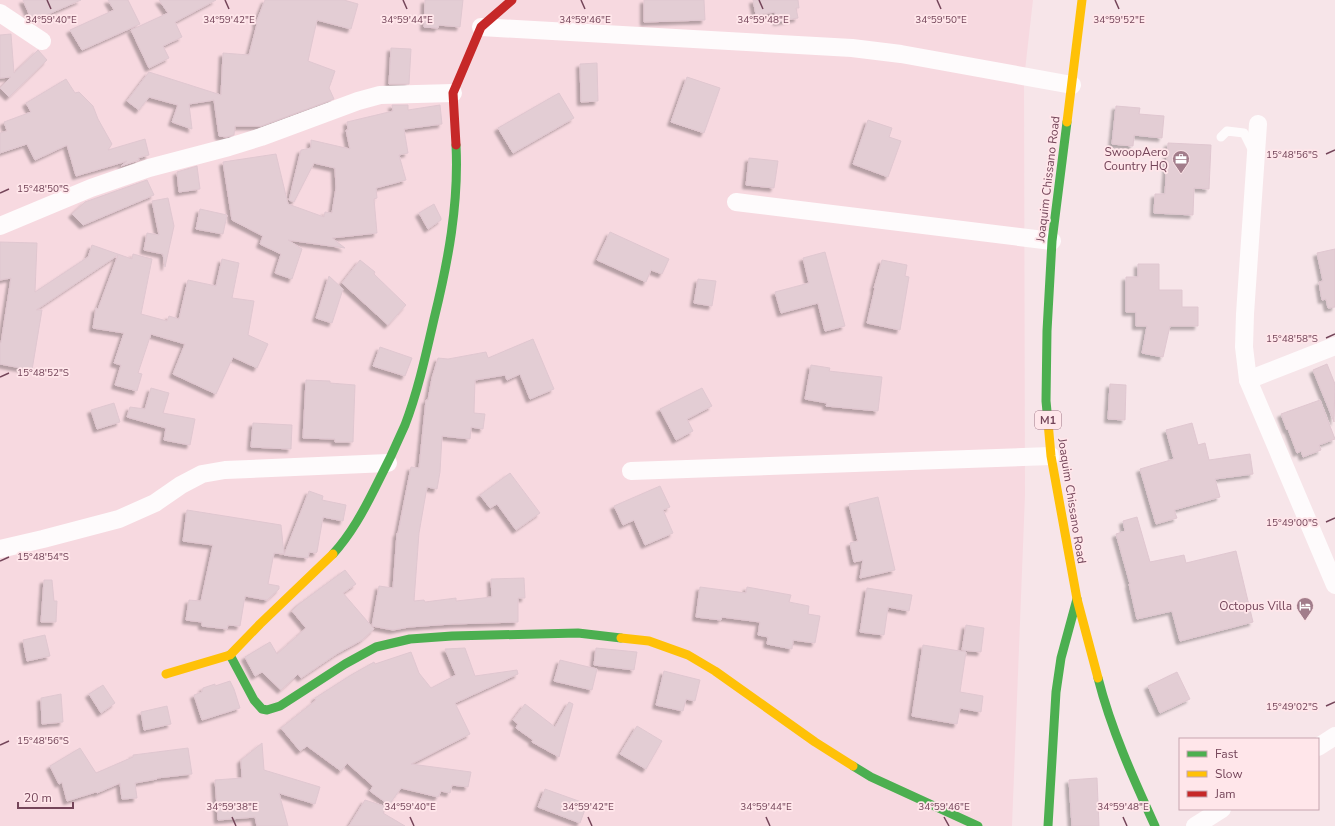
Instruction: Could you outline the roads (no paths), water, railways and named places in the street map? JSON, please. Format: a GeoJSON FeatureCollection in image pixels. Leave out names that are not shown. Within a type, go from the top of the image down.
{"type":"FeatureCollection","features":[{"type":"Feature","properties":{"kind":"main road"},"geometry":{"type":"LineString","coordinates":[[166,674],[230,655],[334,553],[357,523],[388,463],[405,424],[420,373],[444,279],[454,219],[457,168],[453,93],[481,27],[512,0]]}},
{"type":"Feature","properties":{"kind":"main road","name":"Joaquim Chissano Road"},"geometry":{"type":"LineString","coordinates":[[1082,0],[1052,241],[1047,331],[1046,401],[1051,456],[1076,600],[1104,702],[1134,780],[1155,826]]}},
{"type":"Feature","properties":{"kind":"main road"},"geometry":{"type":"LineString","coordinates":[[1048,826],[1056,692],[1061,658],[1076,600]]}},
{"type":"Feature","properties":{"kind":"main road"},"geometry":{"type":"LineString","coordinates":[[230,655],[255,700],[262,708],[270,710],[280,706],[345,664],[376,647],[410,639],[460,636],[578,633],[649,641],[688,654],[715,671],[815,742],[871,777],[978,826]]}},
{"type":"Feature","properties":{"kind":"street"},"geometry":{"type":"LineString","coordinates":[[0,13],[42,41]]}},
{"type":"Feature","properties":{"kind":"street"},"geometry":{"type":"LineString","coordinates":[[481,27],[852,48],[901,54],[1072,85]]}},
{"type":"Feature","properties":{"kind":"street"},"geometry":{"type":"LineString","coordinates":[[0,226],[91,188],[149,168],[261,137],[358,100],[380,95],[453,93]]}},
{"type":"Feature","properties":{"kind":"street"},"geometry":{"type":"LineString","coordinates":[[1258,124],[1244,347],[1248,380],[1335,585]]}},
{"type":"Feature","properties":{"kind":"street"},"geometry":{"type":"LineString","coordinates":[[736,202],[1052,241]]}},
{"type":"Feature","properties":{"kind":"street"},"geometry":{"type":"LineString","coordinates":[[1248,380],[1335,346]]}},
{"type":"Feature","properties":{"kind":"street"},"geometry":{"type":"LineString","coordinates":[[631,471],[1051,456]]}},
{"type":"Feature","properties":{"kind":"street"},"geometry":{"type":"LineString","coordinates":[[0,549],[119,519],[155,503],[180,485],[202,474],[225,470],[388,463]]}},
{"type":"Feature","properties":{"kind":"street"},"geometry":{"type":"LineString","coordinates":[[1319,746],[1335,736]]}},
{"type":"Feature","properties":{"kind":"street"},"geometry":{"type":"LineString","coordinates":[[1195,826],[1220,810]]}},
{"type":"Feature","properties":{"kind":"lane"},"geometry":{"type":"LineString","coordinates":[[1221,138],[1226,131],[1244,133],[1256,156]]}},
{"type":"Feature","properties":{"kind":"place","name":"SwoopAero Country HQ"},"geometry":{"type":"Point","coordinates":[1181,174]}},
{"type":"Feature","properties":{"kind":"place","name":"Octopus Villa"},"geometry":{"type":"Point","coordinates":[1305,621]}}]}
